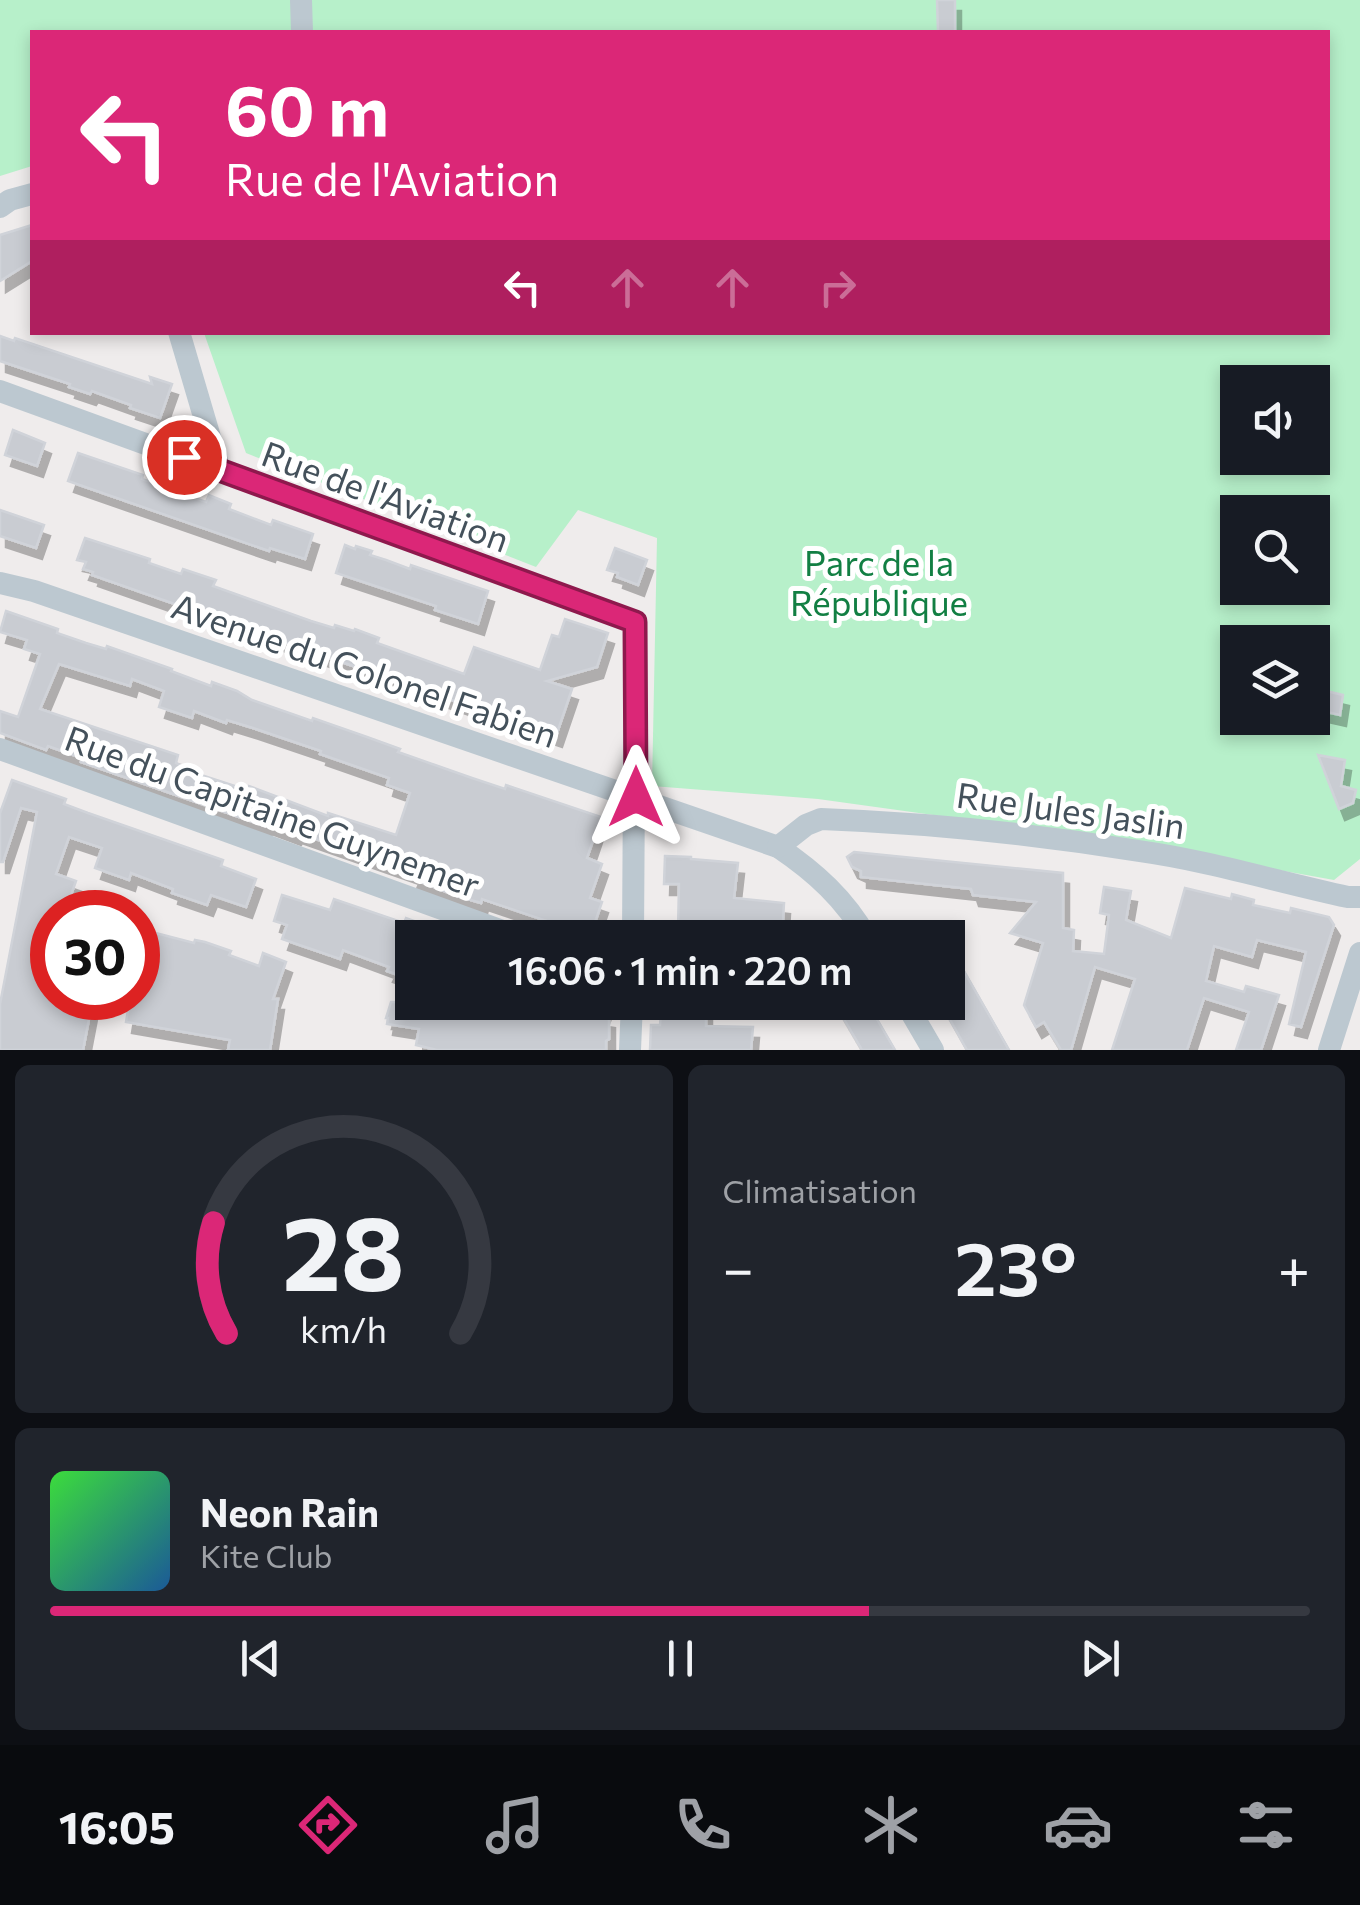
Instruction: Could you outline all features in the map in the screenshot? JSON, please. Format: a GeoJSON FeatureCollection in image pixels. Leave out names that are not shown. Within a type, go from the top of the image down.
{"type":"FeatureCollection","features":[{"type":"Feature","properties":{"kind":"street"},"geometry":{"type":"LineString","coordinates":[[301,0],[302,30]]}},
{"type":"Feature","properties":{"kind":"street"},"geometry":{"type":"LineString","coordinates":[[314,0],[314,30]]}},
{"type":"Feature","properties":{"kind":"street"},"geometry":{"type":"LineString","coordinates":[[0,192],[30,182]]}},
{"type":"Feature","properties":{"kind":"street"},"geometry":{"type":"LineString","coordinates":[[0,207],[30,195]]}},
{"type":"Feature","properties":{"kind":"street"},"geometry":{"type":"LineString","coordinates":[[180,335],[220,470]]}},
{"type":"Feature","properties":{"kind":"street","name":"Rue de l'Aviation"},"geometry":{"type":"LineString","coordinates":[[0,391],[635,622],[636,797]]}},
{"type":"Feature","properties":{"kind":"street","name":"Avenue du Colonel Fabien"},"geometry":{"type":"LineString","coordinates":[[0,569],[34,592]]}},
{"type":"Feature","properties":{"kind":"street","name":"Avenue du Colonel Fabien"},"geometry":{"type":"LineString","coordinates":[[0,583],[778,847],[821,878],[857,920]]}},
{"type":"Feature","properties":{"kind":"street","name":"Rue du Capitaine Guynemer"},"geometry":{"type":"LineString","coordinates":[[0,748],[473,920]]}},
{"type":"Feature","properties":{"kind":"street"},"geometry":{"type":"LineString","coordinates":[[633,920],[636,797]]}},
{"type":"Feature","properties":{"kind":"street","name":"Rue Jules Jaslin"},"geometry":{"type":"LineString","coordinates":[[778,847],[820,818],[950,827],[1141,851],[1360,897]]}},
{"type":"Feature","properties":{"kind":"street"},"geometry":{"type":"LineString","coordinates":[[1329,1050],[1360,953]]}},
{"type":"Feature","properties":{"kind":"street"},"geometry":{"type":"LineString","coordinates":[[630,1050],[631,1020]]}},
{"type":"Feature","properties":{"kind":"street"},"geometry":{"type":"LineString","coordinates":[[915,1020],[932,1050]]}},
{"type":"Feature","properties":{"kind":"green space","name":"Parc de la République"},"geometry":{"type":"Polygon","coordinates":[[[0,0],[1360,0],[1360,859],[1334,880],[1107,839],[818,799],[652,786],[657,538],[578,510],[536,567],[246,453],[205,335],[1330,335],[1330,30],[30,30],[30,167],[0,176],[0,0]]]}},
{"type":"Feature","properties":{"kind":"building"},"geometry":{"type":"Polygon","coordinates":[[[937,0],[955,0],[955,30],[938,30],[937,0]]]}},
{"type":"Feature","properties":{"kind":"building"},"geometry":{"type":"Polygon","coordinates":[[[30,226],[30,262],[0,281],[0,235],[30,226]]]}},
{"type":"Feature","properties":{"kind":"building"},"geometry":{"type":"Polygon","coordinates":[[[0,336],[152,384],[150,377],[172,384],[160,418],[0,361],[0,336]]]}},
{"type":"Feature","properties":{"kind":"building"},"geometry":{"type":"Polygon","coordinates":[[[13,430],[45,443],[37,466],[5,455],[13,430]]]}},
{"type":"Feature","properties":{"kind":"building"},"geometry":{"type":"Polygon","coordinates":[[[78,453],[206,502],[209,495],[231,504],[229,509],[271,525],[273,520],[313,534],[305,559],[270,548],[269,551],[68,481],[78,453]]]}},
{"type":"Feature","properties":{"kind":"building"},"geometry":{"type":"Polygon","coordinates":[[[0,510],[44,525],[36,548],[0,536],[0,510]]]}},
{"type":"Feature","properties":{"kind":"building"},"geometry":{"type":"Polygon","coordinates":[[[85,538],[150,559],[149,563],[181,574],[183,569],[216,580],[213,586],[311,621],[355,629],[379,638],[377,643],[464,674],[474,647],[540,670],[552,635],[559,637],[565,619],[608,633],[597,667],[547,681],[572,689],[556,736],[92,575],[93,572],[83,569],[86,562],[77,560],[85,538]]]}},
{"type":"Feature","properties":{"kind":"building"},"geometry":{"type":"Polygon","coordinates":[[[345,545],[488,591],[478,624],[336,573],[345,545]]]}},
{"type":"Feature","properties":{"kind":"building"},"geometry":{"type":"Polygon","coordinates":[[[615,548],[647,560],[638,585],[607,570],[615,548]]]}},
{"type":"Feature","properties":{"kind":"building"},"geometry":{"type":"Polygon","coordinates":[[[6,611],[58,629],[57,633],[106,649],[107,646],[211,686],[212,682],[252,700],[367,737],[472,778],[505,789],[506,785],[601,817],[587,858],[602,864],[590,898],[602,902],[596,920],[544,920],[482,899],[481,903],[457,896],[411,878],[413,873],[81,762],[82,758],[48,746],[46,750],[0,733],[0,711],[18,717],[40,654],[24,649],[27,640],[0,632],[6,611]],[[59,664],[40,709],[178,755],[176,763],[201,775],[247,790],[249,786],[328,816],[396,835],[410,793],[387,785],[389,778],[253,728],[194,711],[192,718],[159,707],[164,691],[132,679],[130,686],[59,664]]]}},
{"type":"Feature","properties":{"kind":"building"},"geometry":{"type":"Polygon","coordinates":[[[1330,692],[1343,695],[1340,715],[1330,713],[1330,692]]]}},
{"type":"Feature","properties":{"kind":"building"},"geometry":{"type":"Polygon","coordinates":[[[1318,755],[1345,760],[1341,786],[1356,790],[1353,803],[1339,809],[1318,755]]]}},
{"type":"Feature","properties":{"kind":"building"},"geometry":{"type":"Polygon","coordinates":[[[12,780],[66,799],[64,804],[223,860],[221,866],[256,879],[246,907],[211,895],[207,905],[131,873],[129,880],[95,868],[102,848],[69,837],[56,874],[76,881],[73,890],[30,890],[30,1020],[89,1020],[83,1050],[0,1050],[0,1004],[37,812],[21,808],[3,862],[0,813],[12,780]]]}},
{"type":"Feature","properties":{"kind":"building"},"geometry":{"type":"Polygon","coordinates":[[[854,852],[1063,873],[1063,928],[1074,930],[1073,951],[1104,954],[1109,915],[1100,913],[1104,887],[1131,891],[1126,920],[1171,938],[1185,888],[1231,899],[1232,894],[1254,900],[1253,905],[1290,913],[1291,908],[1329,917],[1334,925],[1301,1027],[1289,1024],[1306,952],[1257,940],[1252,957],[1214,946],[1206,981],[1244,992],[1246,986],[1279,995],[1261,1050],[1236,1050],[1249,1012],[1204,998],[1187,1050],[1112,1050],[1135,979],[1095,967],[1071,1050],[1061,1050],[1044,1022],[1036,1027],[1024,1005],[1043,943],[1010,933],[1036,902],[973,895],[971,889],[861,877],[861,871],[852,867],[847,857],[854,852]]]}},
{"type":"Feature","properties":{"kind":"building"},"geometry":{"type":"Polygon","coordinates":[[[665,856],[738,863],[734,898],[784,903],[783,920],[678,920],[679,884],[664,884],[665,856]]]}},
{"type":"Feature","properties":{"kind":"building"},"geometry":{"type":"Polygon","coordinates":[[[282,895],[330,910],[334,899],[395,920],[395,974],[387,971],[389,967],[343,950],[340,959],[282,939],[287,925],[274,921],[282,895]]]}},
{"type":"Feature","properties":{"kind":"building"},"geometry":{"type":"Polygon","coordinates":[[[160,934],[205,942],[259,966],[263,953],[286,962],[273,999],[278,999],[270,1050],[228,1050],[230,1040],[126,1022],[160,1020],[160,934]]]}},
{"type":"Feature","properties":{"kind":"building"},"geometry":{"type":"Polygon","coordinates":[[[965,973],[1009,1050],[967,1050],[950,1020],[965,1020],[965,973]]]}},
{"type":"Feature","properties":{"kind":"building"},"geometry":{"type":"Polygon","coordinates":[[[391,1002],[395,1002],[395,1020],[609,1020],[609,1039],[606,1050],[437,1050],[416,1045],[419,1029],[387,1024],[391,1002]]]}},
{"type":"Feature","properties":{"kind":"building"},"geometry":{"type":"Polygon","coordinates":[[[660,1020],[706,1020],[706,1026],[753,1027],[751,1050],[650,1050],[651,1025],[660,1025],[660,1020]]]}},
{"type":"Feature","properties":{"kind":"building"},"geometry":{"type":"Polygon","coordinates":[[[844,1020],[878,1020],[895,1050],[862,1050],[844,1020]]]}},
{"type":"Feature","properties":{"kind":"route"},"geometry":{"type":"LineString","coordinates":[[184,457],[635,622],[636,797]]}}]}
